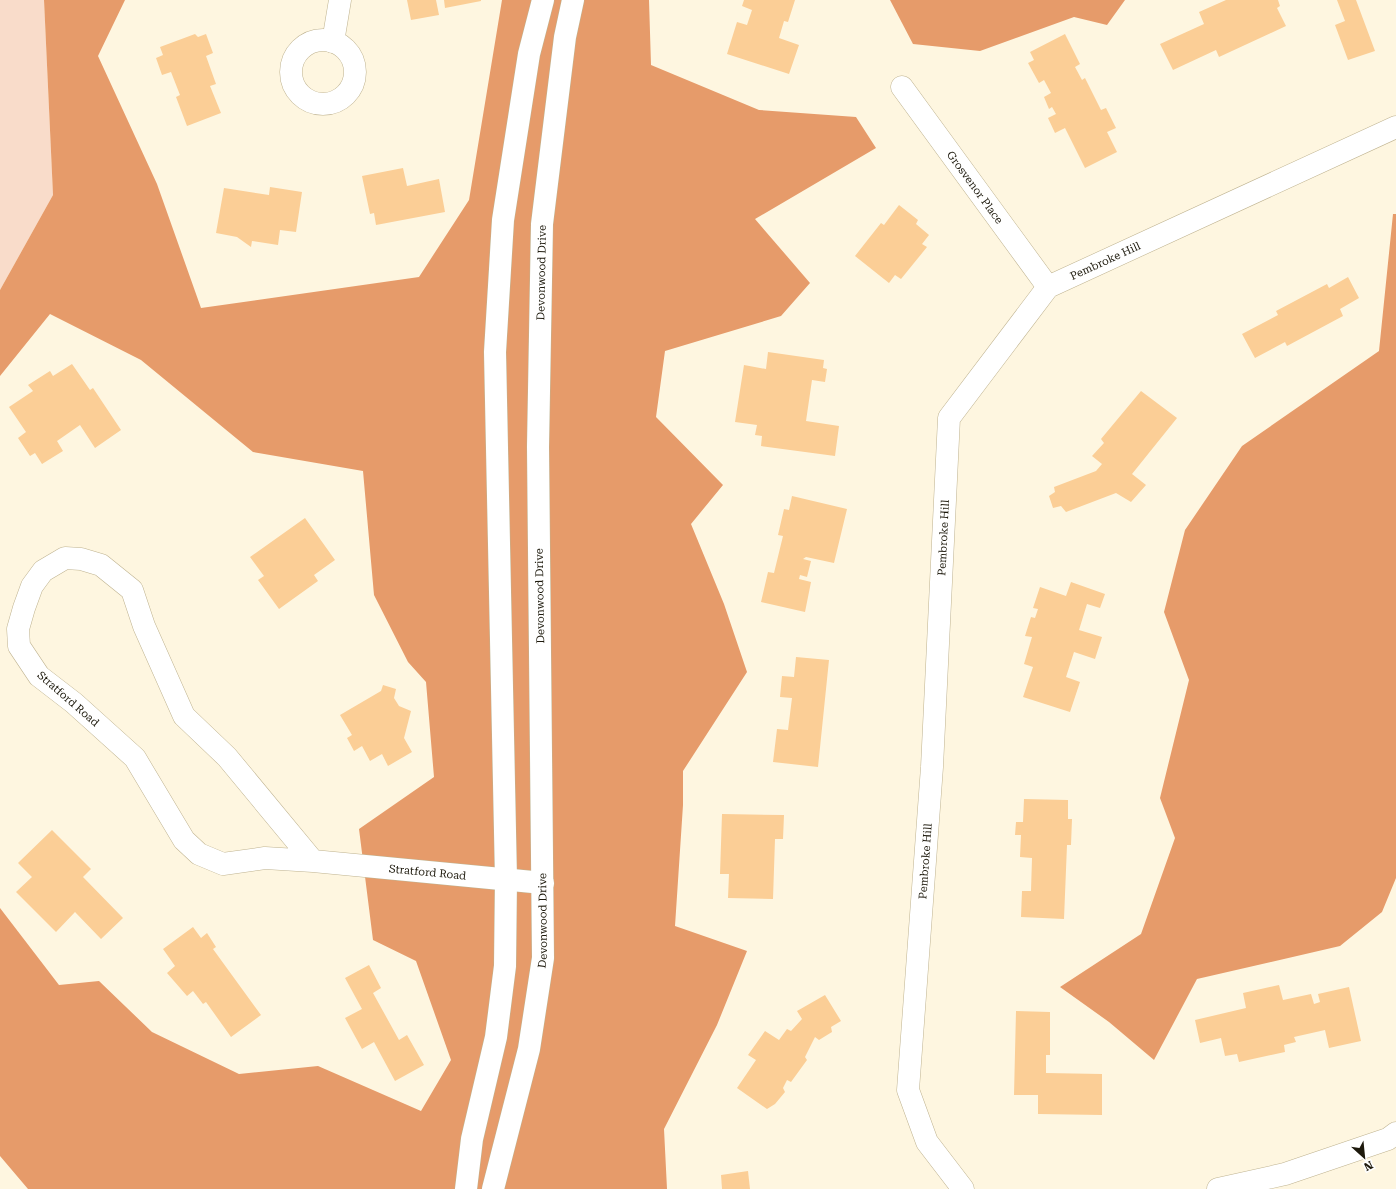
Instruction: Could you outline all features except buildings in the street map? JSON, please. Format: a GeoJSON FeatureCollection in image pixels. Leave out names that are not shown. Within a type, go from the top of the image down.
{"type":"FeatureCollection","features":[{"type":"Feature","properties":{"kind":"street"},"geometry":{"type":"LineString","coordinates":[[333,42],[340,0]]}},
{"type":"Feature","properties":{"kind":"street"},"geometry":{"type":"LineString","coordinates":[[466,1189],[472,1139],[496,1037],[505,966],[506,879],[495,352],[503,220],[529,54],[543,0]]}},
{"type":"Feature","properties":{"kind":"street","name":"Devonwood Drive"},"geometry":{"type":"LineString","coordinates":[[493,1189],[529,1049],[543,958],[538,447],[542,224],[565,37],[573,0]]}},
{"type":"Feature","properties":{"kind":"street","name":"Grosvenor Place"},"geometry":{"type":"LineString","coordinates":[[902,88],[1048,287]]}},
{"type":"Feature","properties":{"kind":"street","name":"Pembroke Hill"},"geometry":{"type":"LineString","coordinates":[[963,1189],[927,1142],[908,1090],[932,767],[948,418],[1048,287],[1396,127]]}},
{"type":"Feature","properties":{"kind":"street","name":"Stratford Road"},"geometry":{"type":"LineString","coordinates":[[313,861],[227,757],[184,716],[144,626],[132,590],[101,565],[81,559],[65,558],[43,571],[32,586],[24,608],[18,629],[19,646],[39,676],[74,703],[135,758],[184,840],[199,854],[223,864],[265,858],[313,861],[543,883]]}},
{"type":"Feature","properties":{"kind":"street"},"geometry":{"type":"LineString","coordinates":[[1218,1189],[1285,1174],[1388,1139],[1396,1133]]}},
{"type":"Feature","properties":{"kind":"shaded area"},"geometry":{"type":"Polygon","coordinates":[[[0,0],[44,0],[53,195],[0,290],[0,0]]]}},
{"type":"Feature","properties":{"kind":"shaded area"},"geometry":{"type":"Polygon","coordinates":[[[44,0],[125,0],[98,56],[157,184],[201,308],[419,277],[469,200],[502,0],[649,0],[651,65],[759,110],[856,117],[876,148],[755,219],[810,283],[781,316],[665,351],[656,417],[723,485],[691,524],[724,604],[747,672],[683,771],[683,805],[675,926],[747,951],[717,1025],[664,1129],[667,1189],[28,1189],[0,1156],[0,908],[59,985],[99,981],[152,1032],[239,1074],[318,1066],[421,1111],[451,1060],[416,961],[373,940],[359,829],[434,777],[426,682],[408,662],[374,595],[363,471],[253,452],[141,360],[50,314],[0,376],[0,290],[53,195],[44,0]]]}},
{"type":"Feature","properties":{"kind":"shaded area"},"geometry":{"type":"Polygon","coordinates":[[[890,0],[1125,0],[1107,25],[1074,17],[980,51],[913,44],[890,0]]]}},
{"type":"Feature","properties":{"kind":"shaded area"},"geometry":{"type":"Polygon","coordinates":[[[1393,214],[1396,214],[1396,878],[1382,912],[1340,946],[1197,979],[1154,1060],[1109,1022],[1060,987],[1141,934],[1175,838],[1160,798],[1189,680],[1164,612],[1185,530],[1242,446],[1379,351],[1393,214]]]}}]}
